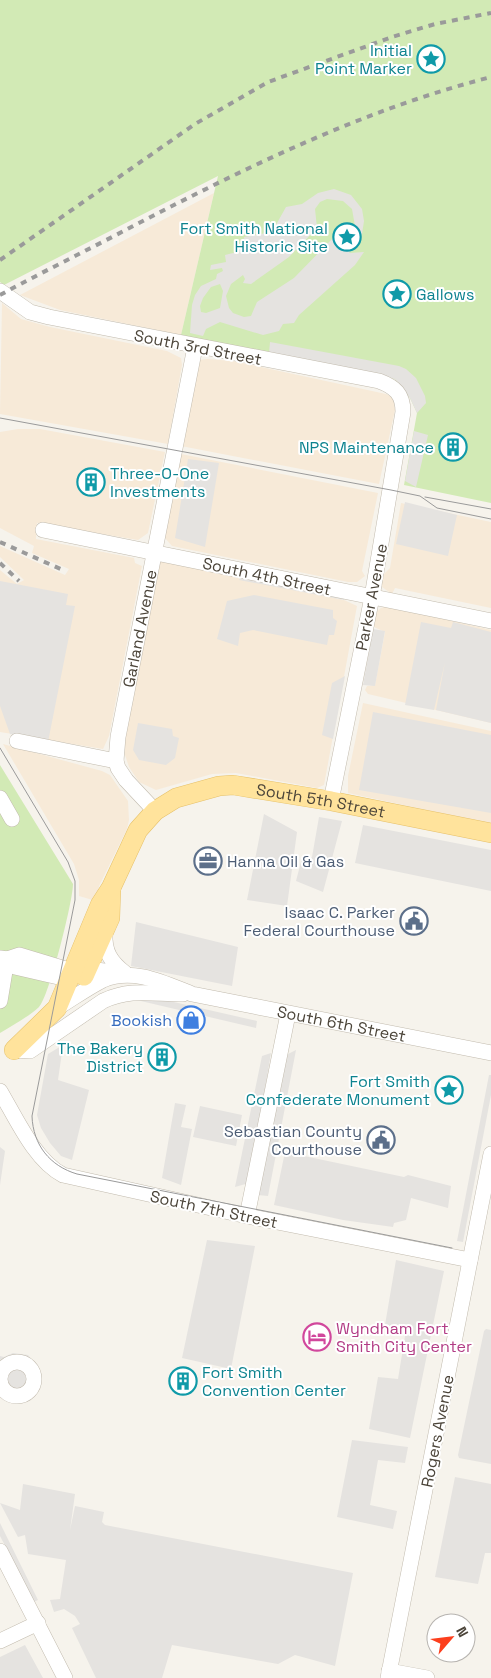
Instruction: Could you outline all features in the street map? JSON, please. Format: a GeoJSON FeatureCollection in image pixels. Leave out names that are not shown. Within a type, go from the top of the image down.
{"type":"FeatureCollection","features":[{"type":"Feature","properties":{"kind":"main road","name":"South 5th Street"},"geometry":{"type":"LineString","coordinates":[[155,811],[176,798],[219,786],[232,785],[331,801],[491,834]]}},
{"type":"Feature","properties":{"kind":"main road"},"geometry":{"type":"LineString","coordinates":[[7,1054],[29,1043],[50,1025],[74,998],[76,974],[100,905],[111,888],[138,830],[155,811]]}},
{"type":"Feature","properties":{"kind":"main road"},"geometry":{"type":"LineString","coordinates":[[7,1054],[56,1008],[76,974],[105,933],[110,918],[111,888]]}},
{"type":"Feature","properties":{"kind":"street","name":"South 3rd Street"},"geometry":{"type":"LineString","coordinates":[[0,291],[30,312],[102,329],[379,381],[391,386],[399,393]]}},
{"type":"Feature","properties":{"kind":"street","name":"Garland Avenue"},"geometry":{"type":"LineString","coordinates":[[116,761],[118,737],[195,347]]}},
{"type":"Feature","properties":{"kind":"street","name":"Parker Avenue"},"geometry":{"type":"LineString","coordinates":[[331,801],[372,597],[404,412],[403,402],[399,393]]}},
{"type":"Feature","properties":{"kind":"street","name":"South 4th Street"},"geometry":{"type":"LineString","coordinates":[[44,530],[491,621]]}},
{"type":"Feature","properties":{"kind":"street"},"geometry":{"type":"LineString","coordinates":[[17,741],[116,761],[126,780],[155,811]]}},
{"type":"Feature","properties":{"kind":"street"},"geometry":{"type":"LineString","coordinates":[[0,798],[12,820]]}},
{"type":"Feature","properties":{"kind":"street"},"geometry":{"type":"LineString","coordinates":[[105,933],[107,954],[114,964],[126,974]]}},
{"type":"Feature","properties":{"kind":"street"},"geometry":{"type":"LineString","coordinates":[[0,1001],[4,959],[21,955],[76,974],[96,970],[126,974]]}},
{"type":"Feature","properties":{"kind":"street","name":"South 6th Street"},"geometry":{"type":"LineString","coordinates":[[56,1008],[104,980],[126,974],[155,980],[192,994],[491,1054]]}},
{"type":"Feature","properties":{"kind":"street","name":"South 6th Street"},"geometry":{"type":"LineString","coordinates":[[7,1054],[30,1051],[102,1001],[116,995],[126,992],[192,994]]}},
{"type":"Feature","properties":{"kind":"street"},"geometry":{"type":"LineString","coordinates":[[247,1216],[288,1014]]}},
{"type":"Feature","properties":{"kind":"street","name":"South 7th Street"},"geometry":{"type":"LineString","coordinates":[[0,1091],[40,1156],[58,1173],[78,1180],[247,1216],[470,1260]]}},
{"type":"Feature","properties":{"kind":"street","name":"Rogers Avenue"},"geometry":{"type":"LineString","coordinates":[[388,1674],[491,1154]]}},
{"type":"Feature","properties":{"kind":"street"},"geometry":{"type":"LineString","coordinates":[[16,1362],[29,1366],[34,1378],[33,1386],[25,1394],[12,1395],[1,1383],[3,1365],[16,1362]]}},
{"type":"Feature","properties":{"kind":"street"},"geometry":{"type":"LineString","coordinates":[[0,1551],[65,1678]]}},
{"type":"Feature","properties":{"kind":"street"},"geometry":{"type":"LineString","coordinates":[[0,1641],[38,1623]]}},
{"type":"Feature","properties":{"kind":"street"},"geometry":{"type":"LineString","coordinates":[[388,1674],[427,1678]]}},
{"type":"Feature","properties":{"kind":"shaded area"},"geometry":{"type":"Polygon","coordinates":[[[334,189],[351,195],[362,209],[364,221],[362,234],[349,253],[364,252],[355,265],[299,315],[294,323],[283,324],[279,331],[263,335],[220,322],[206,329],[203,336],[190,333],[192,305],[195,295],[201,286],[216,279],[217,274],[223,271],[222,268],[210,270],[211,265],[226,262],[225,255],[237,252],[236,245],[245,243],[244,237],[272,232],[286,207],[302,204],[318,193],[334,189]],[[327,199],[320,202],[315,209],[317,228],[289,257],[251,284],[243,283],[245,279],[243,275],[231,284],[226,296],[229,308],[233,313],[244,317],[251,316],[257,302],[294,278],[336,235],[340,235],[341,243],[347,241],[355,226],[352,209],[343,201],[327,199]],[[220,284],[211,287],[203,298],[200,306],[201,312],[206,313],[220,308],[223,291],[220,284]]]}},
{"type":"Feature","properties":{"kind":"shaded area"},"geometry":{"type":"Polygon","coordinates":[[[214,193],[181,335],[60,310],[20,295],[214,193]]]}},
{"type":"Feature","properties":{"kind":"shaded area"},"geometry":{"type":"Polygon","coordinates":[[[2,303],[21,319],[50,327],[167,351],[181,358],[182,365],[168,444],[0,414],[2,303]]]}},
{"type":"Feature","properties":{"kind":"shaded area"},"geometry":{"type":"Polygon","coordinates":[[[270,342],[399,366],[406,369],[416,378],[425,396],[426,403],[417,413],[410,398],[395,379],[269,353],[270,342]]]}},
{"type":"Feature","properties":{"kind":"shaded area"},"geometry":{"type":"Polygon","coordinates":[[[200,360],[233,361],[393,397],[395,410],[379,484],[181,446],[200,360]]]}},
{"type":"Feature","properties":{"kind":"shaded area"},"geometry":{"type":"Polygon","coordinates":[[[18,429],[40,429],[165,452],[148,533],[138,540],[37,523],[36,539],[134,558],[135,563],[142,566],[109,736],[103,749],[0,732],[0,570],[17,584],[24,580],[0,557],[0,546],[65,575],[69,569],[32,553],[34,546],[0,528],[0,432],[18,429]]]}},
{"type":"Feature","properties":{"kind":"shaded area"},"geometry":{"type":"Polygon","coordinates":[[[414,431],[428,435],[416,487],[405,481],[414,431]]]}},
{"type":"Feature","properties":{"kind":"shaded area"},"geometry":{"type":"Polygon","coordinates":[[[181,454],[378,493],[362,571],[365,576],[357,582],[348,582],[172,546],[165,538],[165,534],[181,454]]]}},
{"type":"Feature","properties":{"kind":"shaded area"},"geometry":{"type":"Polygon","coordinates":[[[188,459],[219,463],[205,547],[175,538],[188,459]]]}},
{"type":"Feature","properties":{"kind":"shaded area"},"geometry":{"type":"Polygon","coordinates":[[[405,502],[457,515],[448,556],[396,544],[405,502]]]}},
{"type":"Feature","properties":{"kind":"shaded area"},"geometry":{"type":"Polygon","coordinates":[[[401,503],[491,522],[491,608],[395,588],[392,594],[382,587],[381,577],[390,568],[401,503]]]}},
{"type":"Feature","properties":{"kind":"shaded area"},"geometry":{"type":"Polygon","coordinates":[[[163,560],[344,600],[357,606],[324,785],[317,788],[236,773],[212,774],[156,790],[139,782],[129,767],[124,752],[124,737],[159,563],[163,560]]]}},
{"type":"Feature","properties":{"kind":"shaded area"},"geometry":{"type":"Polygon","coordinates":[[[242,573],[346,593],[344,600],[239,580],[242,573]]]}},
{"type":"Feature","properties":{"kind":"shaded area"},"geometry":{"type":"Polygon","coordinates":[[[0,581],[68,594],[66,605],[75,606],[48,742],[10,734],[0,706],[0,581]]]}},
{"type":"Feature","properties":{"kind":"shaded area"},"geometry":{"type":"Polygon","coordinates":[[[254,595],[333,610],[333,618],[337,621],[334,635],[329,635],[327,645],[253,630],[240,633],[238,646],[217,639],[227,601],[254,595]]]}},
{"type":"Feature","properties":{"kind":"shaded area"},"geometry":{"type":"Polygon","coordinates":[[[388,606],[491,630],[491,723],[368,694],[365,690],[367,686],[375,685],[385,632],[374,627],[373,621],[375,613],[381,608],[388,606]]]}},
{"type":"Feature","properties":{"kind":"shaded area"},"geometry":{"type":"Polygon","coordinates":[[[421,622],[451,628],[453,622],[491,632],[491,723],[436,710],[445,662],[434,710],[405,705],[421,622]]]}},
{"type":"Feature","properties":{"kind":"shaded area"},"geometry":{"type":"Polygon","coordinates":[[[373,629],[385,631],[375,686],[363,685],[373,629]]]}},
{"type":"Feature","properties":{"kind":"shaded area"},"geometry":{"type":"Polygon","coordinates":[[[345,676],[333,739],[322,735],[332,683],[345,676]]]}},
{"type":"Feature","properties":{"kind":"shaded area"},"geometry":{"type":"Polygon","coordinates":[[[363,703],[491,731],[491,824],[348,793],[348,776],[363,703]]]}},
{"type":"Feature","properties":{"kind":"shaded area"},"geometry":{"type":"Polygon","coordinates":[[[373,712],[491,735],[491,813],[359,790],[373,712]]]}},
{"type":"Feature","properties":{"kind":"shaded area"},"geometry":{"type":"Polygon","coordinates":[[[138,723],[172,729],[173,736],[179,738],[175,758],[166,765],[139,760],[133,750],[138,723]]]}},
{"type":"Feature","properties":{"kind":"shaded area"},"geometry":{"type":"Polygon","coordinates":[[[3,744],[102,771],[110,775],[128,801],[129,820],[127,829],[99,886],[96,901],[79,896],[79,880],[74,864],[3,744]]]}},
{"type":"Feature","properties":{"kind":"shaded area"},"geometry":{"type":"Polygon","coordinates":[[[264,814],[297,832],[287,906],[247,900],[264,814]]]}},
{"type":"Feature","properties":{"kind":"shaded area"},"geometry":{"type":"Polygon","coordinates":[[[319,817],[342,821],[323,892],[296,881],[302,858],[312,857],[319,817]]]}},
{"type":"Feature","properties":{"kind":"shaded area"},"geometry":{"type":"Polygon","coordinates":[[[363,825],[491,850],[491,891],[355,863],[363,825]]]}},
{"type":"Feature","properties":{"kind":"shaded area"},"geometry":{"type":"Polygon","coordinates":[[[136,922],[238,947],[232,986],[131,966],[136,922]]]}},
{"type":"Feature","properties":{"kind":"shaded area"},"geometry":{"type":"Polygon","coordinates":[[[130,992],[257,1021],[256,1028],[128,998],[130,992]]]}},
{"type":"Feature","properties":{"kind":"shaded area"},"geometry":{"type":"Polygon","coordinates":[[[63,1045],[58,1080],[89,1090],[72,1160],[61,1156],[50,1143],[41,1128],[37,1115],[48,1054],[63,1045]]]}},
{"type":"Feature","properties":{"kind":"shaded area"},"geometry":{"type":"Polygon","coordinates":[[[296,1050],[268,1196],[258,1195],[286,1055],[296,1050]]]}},
{"type":"Feature","properties":{"kind":"shaded area"},"geometry":{"type":"Polygon","coordinates":[[[271,1053],[249,1183],[235,1187],[262,1056],[271,1053]]]}},
{"type":"Feature","properties":{"kind":"shaded area"},"geometry":{"type":"Polygon","coordinates":[[[489,1075],[491,1075],[491,1095],[463,1242],[457,1241],[489,1075]]]}},
{"type":"Feature","properties":{"kind":"shaded area"},"geometry":{"type":"Polygon","coordinates":[[[175,1103],[186,1105],[181,1127],[192,1129],[181,1185],[162,1178],[175,1103]]]}},
{"type":"Feature","properties":{"kind":"shaded area"},"geometry":{"type":"Polygon","coordinates":[[[200,1106],[242,1115],[236,1146],[193,1137],[200,1106]]]}},
{"type":"Feature","properties":{"kind":"shaded area"},"geometry":{"type":"Polygon","coordinates":[[[0,1147],[5,1151],[0,1185],[0,1147]]]}},
{"type":"Feature","properties":{"kind":"shaded area"},"geometry":{"type":"Polygon","coordinates":[[[285,1152],[404,1177],[408,1175],[451,1186],[448,1208],[411,1198],[406,1220],[394,1223],[393,1227],[343,1220],[274,1205],[285,1152]]]}},
{"type":"Feature","properties":{"kind":"shaded area"},"geometry":{"type":"Polygon","coordinates":[[[207,1240],[255,1246],[231,1369],[182,1358],[207,1240]]]}},
{"type":"Feature","properties":{"kind":"shaded area"},"geometry":{"type":"Polygon","coordinates":[[[396,1260],[444,1271],[410,1438],[369,1429],[378,1377],[398,1379],[406,1330],[385,1325],[396,1260]]]}},
{"type":"Feature","properties":{"kind":"shaded area"},"geometry":{"type":"Polygon","coordinates":[[[486,1329],[491,1330],[491,1464],[459,1458],[458,1455],[484,1331],[486,1329]]]}},
{"type":"Feature","properties":{"kind":"shaded area"},"geometry":{"type":"Polygon","coordinates":[[[13,1353],[28,1355],[39,1369],[37,1389],[22,1401],[0,1396],[0,1356],[4,1357],[13,1353]]]}},
{"type":"Feature","properties":{"kind":"shaded area"},"geometry":{"type":"Polygon","coordinates":[[[352,1440],[408,1447],[405,1463],[378,1460],[370,1505],[397,1511],[393,1529],[337,1517],[352,1440]]]}},
{"type":"Feature","properties":{"kind":"shaded area"},"geometry":{"type":"Polygon","coordinates":[[[455,1477],[491,1484],[491,1553],[485,1553],[478,1584],[435,1577],[455,1477]]]}},
{"type":"Feature","properties":{"kind":"shaded area"},"geometry":{"type":"Polygon","coordinates":[[[23,1484],[75,1494],[70,1530],[75,1506],[104,1512],[102,1522],[105,1525],[353,1573],[335,1666],[295,1655],[278,1664],[172,1645],[162,1678],[96,1678],[72,1628],[80,1624],[75,1616],[64,1609],[54,1612],[50,1600],[60,1599],[66,1560],[28,1554],[25,1535],[18,1537],[0,1503],[20,1510],[23,1484]]]}},
{"type":"Feature","properties":{"kind":"shaded area"},"geometry":{"type":"Polygon","coordinates":[[[0,1523],[38,1600],[34,1602],[0,1536],[0,1523]]]}},
{"type":"Feature","properties":{"kind":"shaded area"},"geometry":{"type":"Polygon","coordinates":[[[25,1645],[43,1678],[0,1678],[0,1657],[25,1645]]]}},
{"type":"Feature","properties":{"kind":"green space","name":"Fort Smith National Historic Site"},"geometry":{"type":"Polygon","coordinates":[[[0,0],[491,0],[491,503],[404,485],[417,413],[410,398],[395,379],[181,335],[218,176],[4,285],[0,282],[0,0]]]}},
{"type":"Feature","properties":{"kind":"green space"},"geometry":{"type":"Polygon","coordinates":[[[0,765],[73,884],[60,948],[43,1000],[35,1011],[0,1033],[0,765]]]}},
{"type":"Feature","properties":{"kind":"tram line"},"geometry":{"type":"LineString","coordinates":[[0,418],[391,490],[420,496],[437,508],[491,519]]}},
{"type":"Feature","properties":{"kind":"tram line"},"geometry":{"type":"LineString","coordinates":[[425,497],[491,509]]}},
{"type":"Feature","properties":{"kind":"tram line"},"geometry":{"type":"LineString","coordinates":[[0,748],[68,862],[75,881],[75,900],[32,1116],[36,1136],[51,1160],[77,1174],[452,1248]]}},
{"type":"Feature","properties":{"kind":"railway"},"geometry":{"type":"LineString","coordinates":[[0,260],[195,124],[268,82],[392,37],[435,24],[491,13]]}},
{"type":"Feature","properties":{"kind":"railway"},"geometry":{"type":"LineString","coordinates":[[0,295],[221,181],[309,141],[399,105],[491,77]]}},
{"type":"Feature","properties":{"kind":"railway"},"geometry":{"type":"LineString","coordinates":[[0,542],[65,571]]}},
{"type":"Feature","properties":{"kind":"railway"},"geometry":{"type":"LineString","coordinates":[[0,563],[19,581]]}},
{"type":"Feature","properties":{"kind":"place","name":"Initial Point Marker"},"geometry":{"type":"Point","coordinates":[431,59]}},
{"type":"Feature","properties":{"kind":"place","name":"Fort Smith National Historic Site"},"geometry":{"type":"Point","coordinates":[347,237]}},
{"type":"Feature","properties":{"kind":"place","name":"Gallows"},"geometry":{"type":"Point","coordinates":[397,294]}},
{"type":"Feature","properties":{"kind":"place","name":"NPS Maintenance"},"geometry":{"type":"Point","coordinates":[453,447]}},
{"type":"Feature","properties":{"kind":"place","name":"Three-O-One Investments"},"geometry":{"type":"Point","coordinates":[91,482]}},
{"type":"Feature","properties":{"kind":"place","name":"Hanna Oil & Gas"},"geometry":{"type":"Point","coordinates":[208,861]}},
{"type":"Feature","properties":{"kind":"place","name":"Isaac C. Parker Federal Courthouse"},"geometry":{"type":"Point","coordinates":[414,921]}},
{"type":"Feature","properties":{"kind":"place","name":"Bookish"},"geometry":{"type":"Point","coordinates":[191,1020]}},
{"type":"Feature","properties":{"kind":"place","name":"The Bakery District"},"geometry":{"type":"Point","coordinates":[162,1057]}},
{"type":"Feature","properties":{"kind":"place","name":"Fort Smith Confederate Monument"},"geometry":{"type":"Point","coordinates":[449,1090]}},
{"type":"Feature","properties":{"kind":"place","name":"Sebastian County Courthouse"},"geometry":{"type":"Point","coordinates":[381,1140]}},
{"type":"Feature","properties":{"kind":"place","name":"Wyndham Fort Smith City Center"},"geometry":{"type":"Point","coordinates":[317,1337]}},
{"type":"Feature","properties":{"kind":"place","name":"Fort Smith Convention Center"},"geometry":{"type":"Point","coordinates":[183,1381]}}]}
